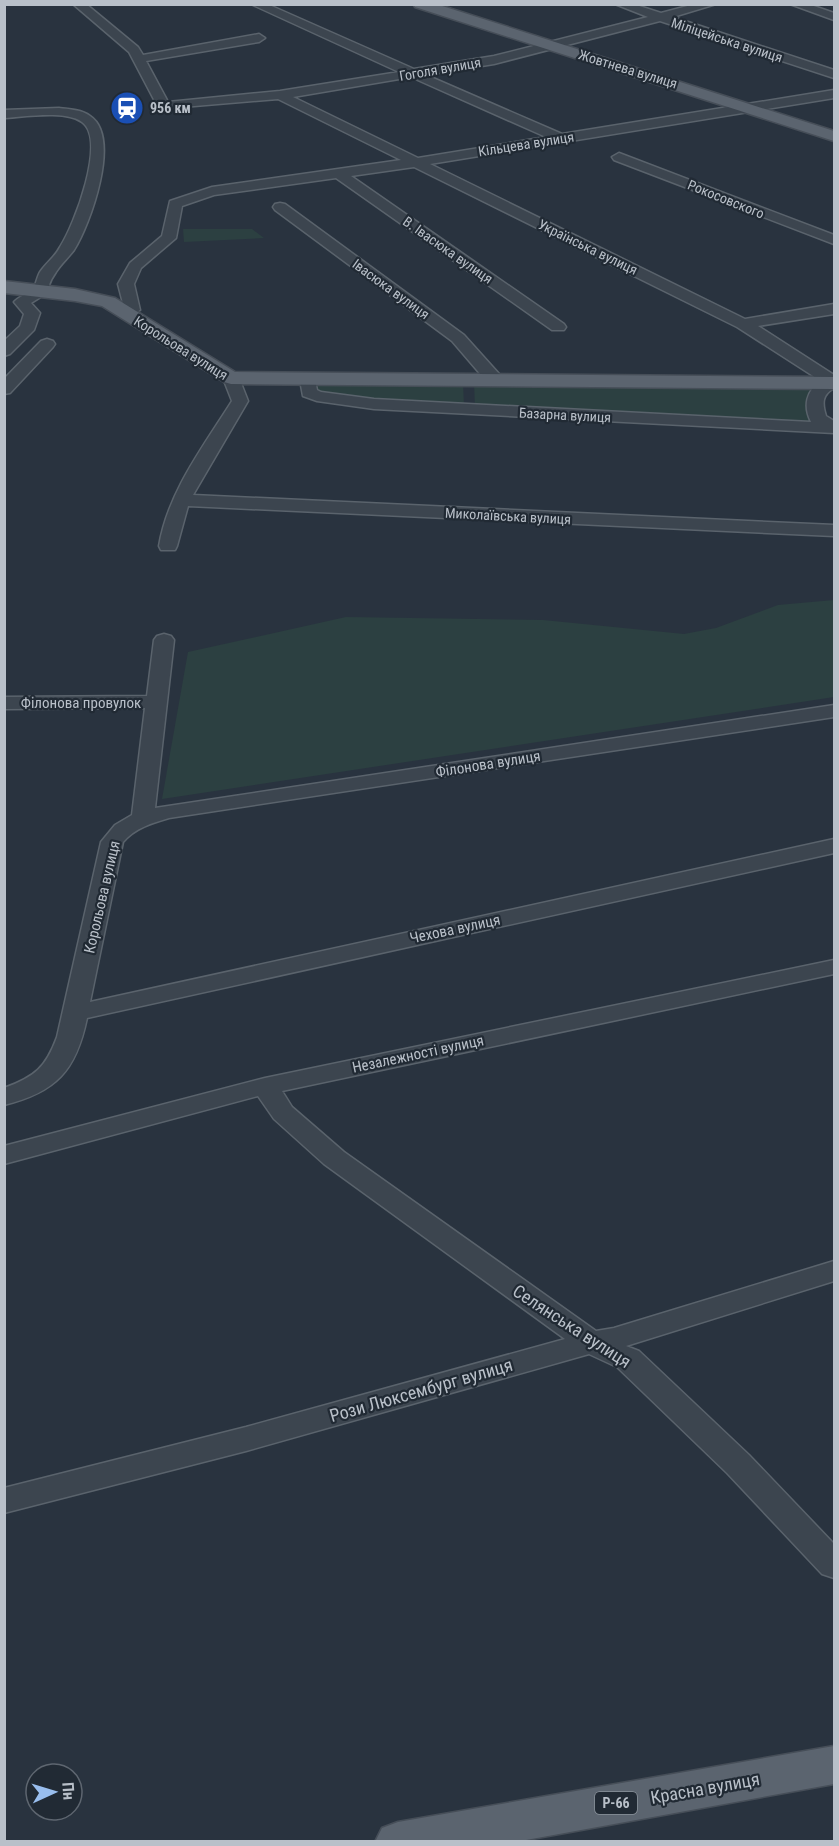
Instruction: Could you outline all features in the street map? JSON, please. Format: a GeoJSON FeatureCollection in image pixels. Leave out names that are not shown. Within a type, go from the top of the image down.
{"type":"FeatureCollection","features":[{"type":"Feature","properties":{"kind":"main road","name":"Жовтнева вулиця"},"geometry":{"type":"LineString","coordinates":[[420,4],[834,136]]}},
{"type":"Feature","properties":{"kind":"main road"},"geometry":{"type":"LineString","coordinates":[[6,287],[108,302],[125,312]]}},
{"type":"Feature","properties":{"kind":"main road","name":"Корольова вулиця"},"geometry":{"type":"LineString","coordinates":[[125,312],[231,378]]}},
{"type":"Feature","properties":{"kind":"main road"},"geometry":{"type":"LineString","coordinates":[[231,378],[832,383]]}},
{"type":"Feature","properties":{"kind":"main road","name":"Красна вулиця"},"geometry":{"type":"LineString","coordinates":[[398,1842],[834,1765]]}},
{"type":"Feature","properties":{"kind":"street"},"geometry":{"type":"LineString","coordinates":[[256,4],[561,139]]}},
{"type":"Feature","properties":{"kind":"street","name":"Міліцейська вулиця"},"geometry":{"type":"LineString","coordinates":[[620,4],[834,74]]}},
{"type":"Feature","properties":{"kind":"street","name":"Гоголя вулиця"},"geometry":{"type":"LineString","coordinates":[[138,59],[164,106],[280,95],[494,60],[711,4]]}},
{"type":"Feature","properties":{"kind":"street"},"geometry":{"type":"LineString","coordinates":[[795,4],[834,17]]}},
{"type":"Feature","properties":{"kind":"street"},"geometry":{"type":"LineString","coordinates":[[82,7],[104,6]]}},
{"type":"Feature","properties":{"kind":"street"},"geometry":{"type":"LineString","coordinates":[[82,7],[134,50],[138,59],[258,38]]}},
{"type":"Feature","properties":{"kind":"street","name":"Кільцева вулиця"},"geometry":{"type":"LineString","coordinates":[[217,190],[417,162],[834,94]]}},
{"type":"Feature","properties":{"kind":"street","name":"Українська вулиця"},"geometry":{"type":"LineString","coordinates":[[280,95],[743,324],[823,374],[832,383]]}},
{"type":"Feature","properties":{"kind":"street"},"geometry":{"type":"LineString","coordinates":[[4,114],[71,112],[87,119],[97,130],[98,163],[67,248],[44,275],[41,291],[22,302],[32,314],[28,327],[4,351]]}},
{"type":"Feature","properties":{"kind":"street","name":"Рокосовского"},"geometry":{"type":"LineString","coordinates":[[619,157],[834,240]]}},
{"type":"Feature","properties":{"kind":"street","name":"В. Івасюка вулиця"},"geometry":{"type":"LineString","coordinates":[[338,173],[558,327]]}},
{"type":"Feature","properties":{"kind":"street","name":"Корольова вулиця"},"geometry":{"type":"LineString","coordinates":[[125,312],[132,310],[126,284],[135,267],[169,238],[175,204],[217,190]]}},
{"type":"Feature","properties":{"kind":"street","name":"Івасюка вулиця"},"geometry":{"type":"LineString","coordinates":[[280,207],[458,338],[494,379]]}},
{"type":"Feature","properties":{"kind":"street"},"geometry":{"type":"LineString","coordinates":[[743,324],[834,309]]}},
{"type":"Feature","properties":{"kind":"street"},"geometry":{"type":"LineString","coordinates":[[4,389],[47,344]]}},
{"type":"Feature","properties":{"kind":"street","name":"Корольова вулиця"},"geometry":{"type":"LineString","coordinates":[[168,546],[168,536],[182,500],[240,401],[231,378]]}},
{"type":"Feature","properties":{"kind":"street","name":"Базарна вулиця"},"geometry":{"type":"LineString","coordinates":[[308,380],[309,392],[317,396],[374,404],[834,427]]}},
{"type":"Feature","properties":{"kind":"street"},"geometry":{"type":"LineString","coordinates":[[832,383],[819,388],[815,395],[814,408],[818,419],[834,427]]}},
{"type":"Feature","properties":{"kind":"street","name":"Миколаївська вулиця"},"geometry":{"type":"LineString","coordinates":[[182,500],[834,531]]}},
{"type":"Feature","properties":{"kind":"street"},"geometry":{"type":"LineString","coordinates":[[143,819],[164,640]]}},
{"type":"Feature","properties":{"kind":"street","name":"Філонова провулок"},"geometry":{"type":"LineString","coordinates":[[4,703],[157,702]]}},
{"type":"Feature","properties":{"kind":"street","name":"Філонова вулиця"},"geometry":{"type":"LineString","coordinates":[[143,819],[167,812],[834,711]]}},
{"type":"Feature","properties":{"kind":"street","name":"Корольова вулиця"},"geometry":{"type":"LineString","coordinates":[[4,1097],[29,1089],[48,1078],[58,1067],[70,1037],[76,1013],[112,842],[122,830],[143,819]]}},
{"type":"Feature","properties":{"kind":"street","name":"Чехова вулиця"},"geometry":{"type":"LineString","coordinates":[[76,1013],[834,846]]}},
{"type":"Feature","properties":{"kind":"street","name":"Незалежності вулиця"},"geometry":{"type":"LineString","coordinates":[[4,1155],[265,1086],[834,967]]}},
{"type":"Feature","properties":{"kind":"street","name":"Селянська вулиця"},"geometry":{"type":"LineString","coordinates":[[265,1086],[283,1113],[334,1158],[591,1343],[628,1359],[738,1464],[834,1565]]}},
{"type":"Feature","properties":{"kind":"street","name":"Рози Люксембург вулиця"},"geometry":{"type":"LineString","coordinates":[[4,1501],[246,1439],[591,1343],[614,1339],[834,1271]]}},
{"type":"Feature","properties":{"kind":"green space"},"geometry":{"type":"Polygon","coordinates":[[[183,229],[252,229],[264,238],[184,242],[183,229]]]}},
{"type":"Feature","properties":{"kind":"green space"},"geometry":{"type":"Polygon","coordinates":[[[315,382],[463,382],[464,407],[345,398],[313,390],[315,382]]]}},
{"type":"Feature","properties":{"kind":"green space"},"geometry":{"type":"Polygon","coordinates":[[[474,382],[809,387],[821,425],[475,408],[474,382]]]}},
{"type":"Feature","properties":{"kind":"green space"},"geometry":{"type":"Polygon","coordinates":[[[834,600],[834,697],[162,799],[188,652],[346,617],[543,620],[684,634],[716,628],[778,605],[834,600]]]}},
{"type":"Feature","properties":{"kind":"place","name":"956 км"},"geometry":{"type":"Point","coordinates":[127,108]}}]}
